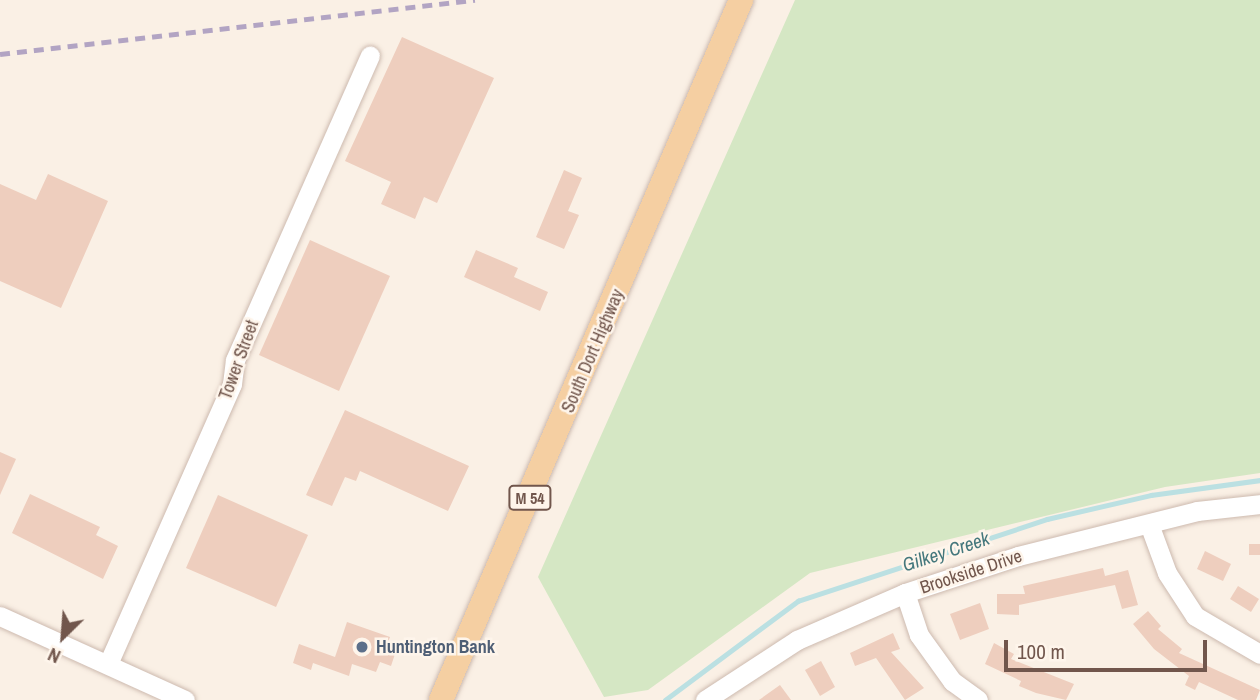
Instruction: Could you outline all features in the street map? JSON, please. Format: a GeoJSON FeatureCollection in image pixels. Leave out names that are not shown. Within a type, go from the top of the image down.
{"type":"FeatureCollection","features":[{"type":"Feature","properties":{"kind":"main road","name":"South Dort Highway"},"geometry":{"type":"LineString","coordinates":[[441,700],[741,0]]}},
{"type":"Feature","properties":{"kind":"street","name":"Tower Street"},"geometry":{"type":"LineString","coordinates":[[108,664],[232,384],[235,360],[370,55]]}},
{"type":"Feature","properties":{"kind":"street","name":"Brookside Drive"},"geometry":{"type":"LineString","coordinates":[[705,700],[797,640],[905,593],[1018,556],[1196,512],[1260,504]]}},
{"type":"Feature","properties":{"kind":"street"},"geometry":{"type":"LineString","coordinates":[[1149,524],[1167,573],[1195,615],[1260,654]]}},
{"type":"Feature","properties":{"kind":"street"},"geometry":{"type":"LineString","coordinates":[[905,593],[919,635],[952,681],[978,700]]}},
{"type":"Feature","properties":{"kind":"street"},"geometry":{"type":"LineString","coordinates":[[0,616],[185,700]]}},
{"type":"Feature","properties":{"kind":"green space"},"geometry":{"type":"Polygon","coordinates":[[[795,0],[1260,0],[1260,473],[1165,487],[810,573],[648,690],[604,697],[538,577],[795,0]]]}},
{"type":"Feature","properties":{"kind":"building"},"geometry":{"type":"Polygon","coordinates":[[[402,37],[494,78],[437,203],[424,197],[415,219],[381,204],[391,182],[345,161],[402,37]]]}},
{"type":"Feature","properties":{"kind":"building"},"geometry":{"type":"Polygon","coordinates":[[[564,170],[582,178],[568,211],[579,215],[564,249],[536,237],[564,170]]]}},
{"type":"Feature","properties":{"kind":"building"},"geometry":{"type":"Polygon","coordinates":[[[48,174],[108,201],[61,308],[0,281],[0,184],[36,200],[48,174]]]}},
{"type":"Feature","properties":{"kind":"building"},"geometry":{"type":"Polygon","coordinates":[[[310,240],[390,276],[339,391],[259,355],[310,240]]]}},
{"type":"Feature","properties":{"kind":"building"},"geometry":{"type":"Polygon","coordinates":[[[476,250],[518,268],[514,277],[548,292],[540,311],[464,277],[476,250]]]}},
{"type":"Feature","properties":{"kind":"building"},"geometry":{"type":"Polygon","coordinates":[[[345,410],[469,466],[448,511],[360,471],[356,481],[345,477],[332,506],[306,495],[345,410]]]}},
{"type":"Feature","properties":{"kind":"building"},"geometry":{"type":"Polygon","coordinates":[[[0,452],[16,459],[0,495],[0,452]]]}},
{"type":"Feature","properties":{"kind":"building"},"geometry":{"type":"Polygon","coordinates":[[[30,494],[100,527],[96,535],[118,546],[103,579],[12,533],[30,494]]]}},
{"type":"Feature","properties":{"kind":"building"},"geometry":{"type":"Polygon","coordinates":[[[218,495],[308,535],[276,607],[186,568],[218,495]]]}},
{"type":"Feature","properties":{"kind":"building"},"geometry":{"type":"Polygon","coordinates":[[[1249,544],[1260,544],[1260,555],[1249,555],[1249,544]]]}},
{"type":"Feature","properties":{"kind":"building"},"geometry":{"type":"Polygon","coordinates":[[[1205,551],[1231,564],[1223,581],[1197,569],[1205,551]]]}},
{"type":"Feature","properties":{"kind":"building"},"geometry":{"type":"Polygon","coordinates":[[[1103,568],[1105,576],[1128,570],[1138,605],[1122,609],[1115,585],[1019,605],[1019,615],[997,614],[997,594],[1025,594],[1023,586],[1103,568]]]}},
{"type":"Feature","properties":{"kind":"building"},"geometry":{"type":"Polygon","coordinates":[[[1238,586],[1259,599],[1251,612],[1230,599],[1238,586]]]}},
{"type":"Feature","properties":{"kind":"building"},"geometry":{"type":"Polygon","coordinates":[[[980,603],[989,629],[960,640],[950,614],[980,603]]]}},
{"type":"Feature","properties":{"kind":"building"},"geometry":{"type":"Polygon","coordinates":[[[1148,611],[1161,626],[1158,629],[1182,649],[1179,653],[1260,690],[1256,700],[1238,700],[1199,682],[1195,690],[1185,685],[1189,676],[1154,649],[1133,624],[1148,611]]]}},
{"type":"Feature","properties":{"kind":"building","name":"Huntington Bank"},"geometry":{"type":"Polygon","coordinates":[[[347,622],[390,637],[385,650],[395,654],[391,666],[380,662],[376,672],[352,664],[349,676],[313,663],[311,670],[293,663],[299,644],[335,657],[347,622]]]}},
{"type":"Feature","properties":{"kind":"building"},"geometry":{"type":"Polygon","coordinates":[[[893,633],[900,649],[891,652],[924,688],[905,700],[876,658],[855,666],[850,653],[893,633]]]}},
{"type":"Feature","properties":{"kind":"building"},"geometry":{"type":"Polygon","coordinates":[[[994,643],[1014,654],[1011,659],[1074,684],[1066,700],[1019,686],[1021,681],[985,664],[994,643]]]}},
{"type":"Feature","properties":{"kind":"building"},"geometry":{"type":"Polygon","coordinates":[[[821,661],[835,687],[820,696],[805,670],[821,661]]]}},
{"type":"Feature","properties":{"kind":"building"},"geometry":{"type":"Polygon","coordinates":[[[780,685],[791,700],[759,700],[780,685]]]}},
{"type":"Feature","properties":{"kind":"waterway","name":"Gilkey Creek"},"geometry":{"type":"LineString","coordinates":[[665,700],[798,601],[1047,519],[1151,495],[1260,480]]}},
{"type":"Feature","properties":{"kind":"railway"},"geometry":{"type":"LineString","coordinates":[[0,54],[475,0]]}},
{"type":"Feature","properties":{"kind":"place","name":"Huntington Bank"},"geometry":{"type":"Point","coordinates":[362,647]}}]}
